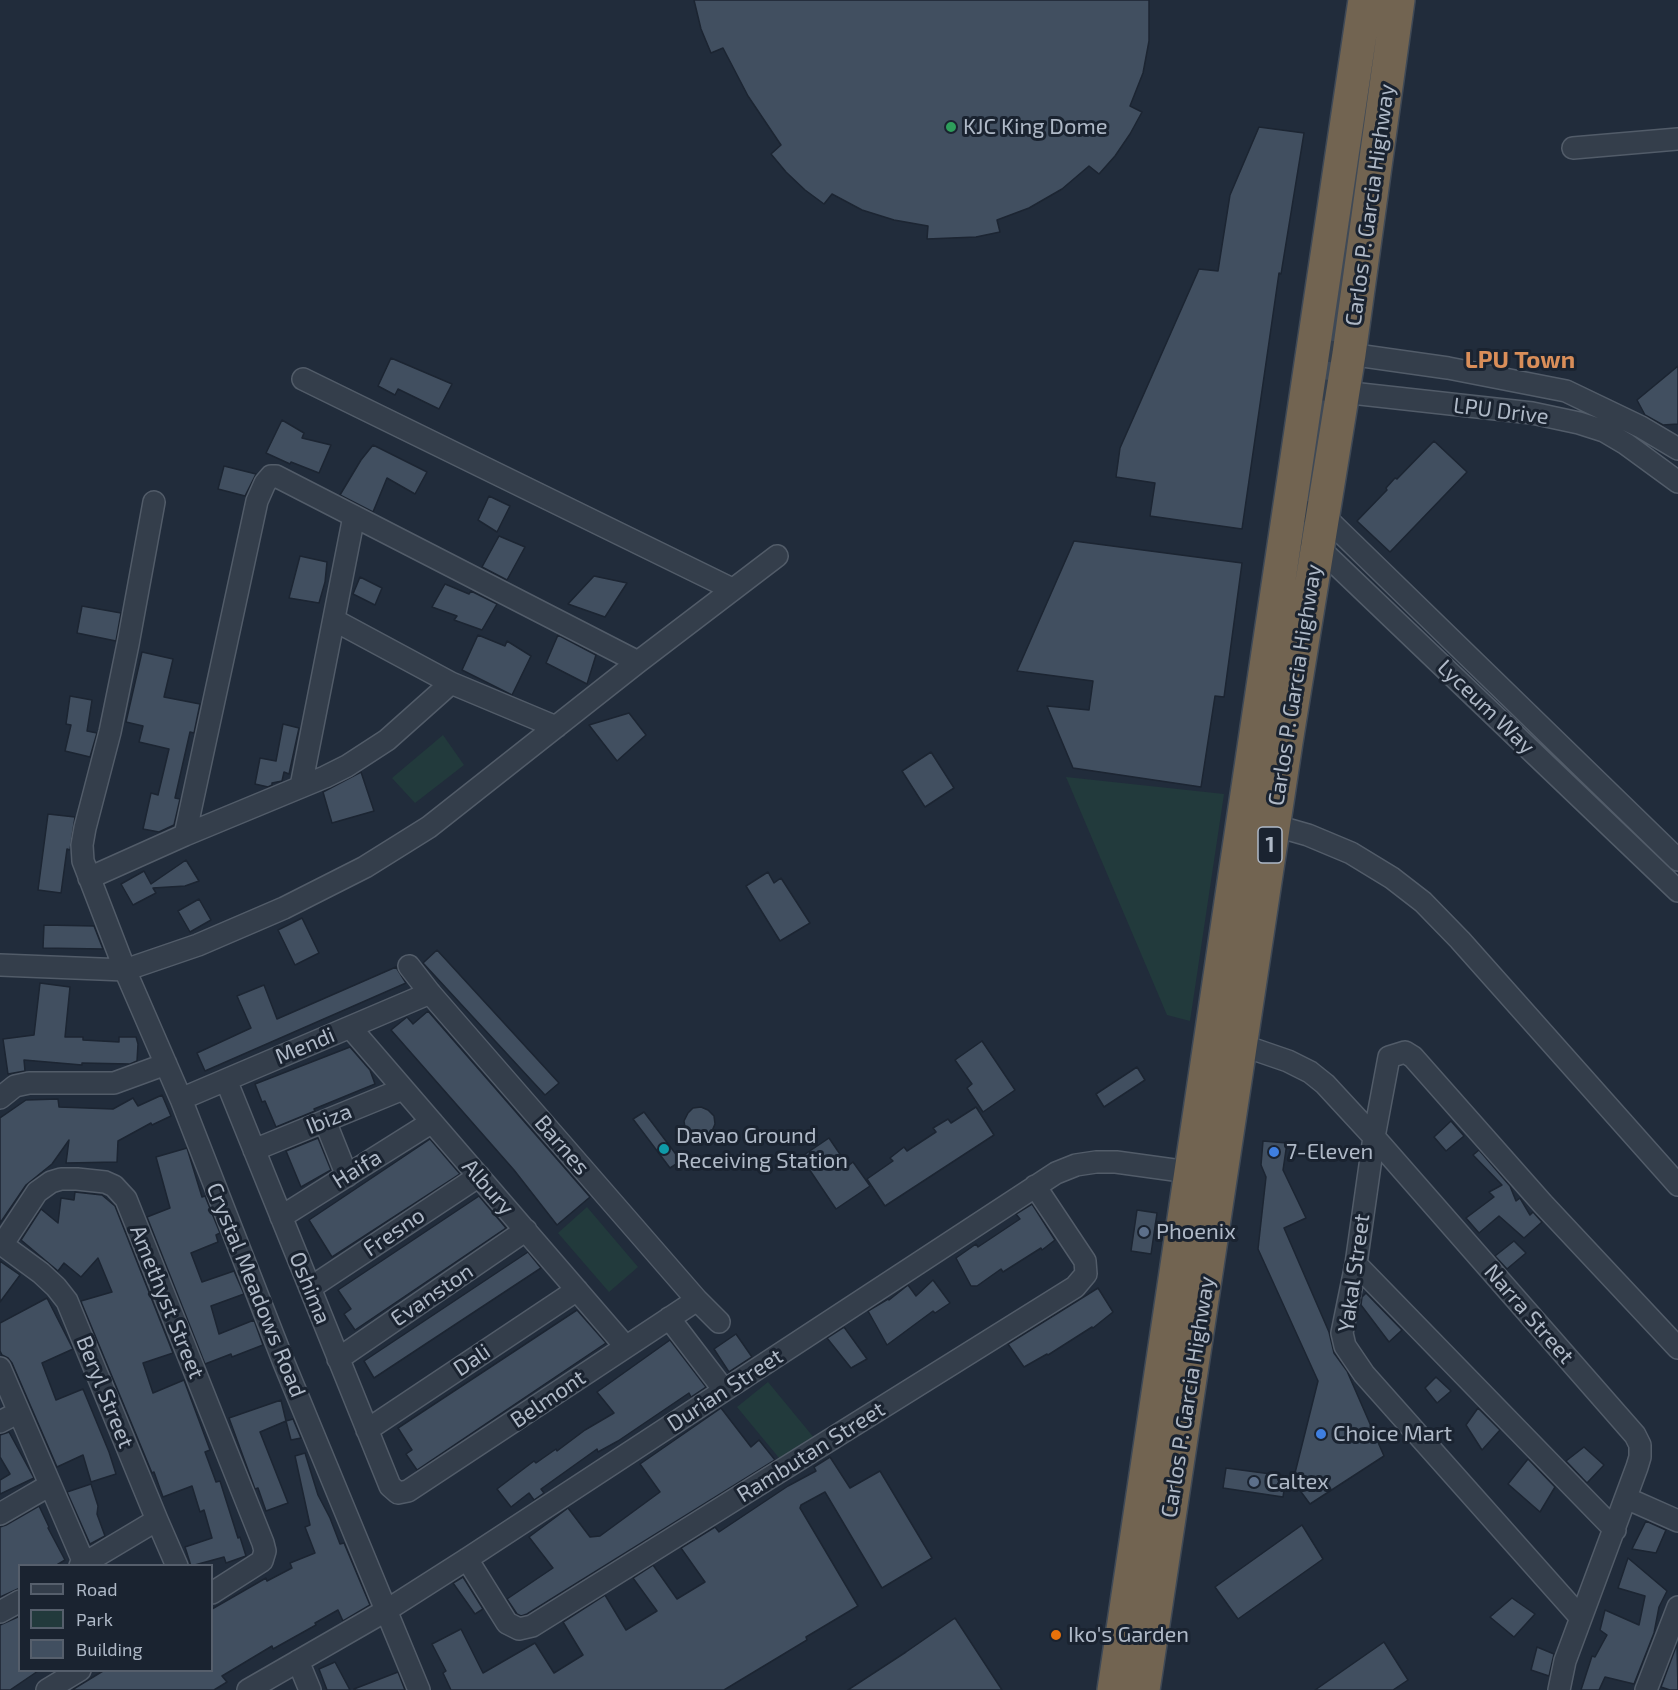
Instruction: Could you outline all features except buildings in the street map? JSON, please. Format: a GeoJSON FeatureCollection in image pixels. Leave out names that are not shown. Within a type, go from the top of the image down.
{"type":"FeatureCollection","features":[{"type":"Feature","properties":{"kind":"highway","name":"Carlos P. Garcia Highway"},"geometry":{"type":"LineString","coordinates":[[1114,1690],[1206,1175],[1226,1046],[1270,740],[1286,524],[1365,0]]}},
{"type":"Feature","properties":{"kind":"highway","name":"Carlos P. Garcia Highway"},"geometry":{"type":"LineString","coordinates":[[1226,1046],[1273,825],[1270,740],[1320,530],[1349,354],[1398,0]]}},
{"type":"Feature","properties":{"kind":"highway","name":"Carlos P. Garcia Highway"},"geometry":{"type":"LineString","coordinates":[[1143,1690],[1206,1175]]}},
{"type":"Feature","properties":{"kind":"street"},"geometry":{"type":"LineString","coordinates":[[1573,148],[1678,139]]}},
{"type":"Feature","properties":{"kind":"street","name":"LPU Drive"},"geometry":{"type":"LineString","coordinates":[[1314,349],[1449,368],[1566,391],[1641,427],[1678,449]]}},
{"type":"Feature","properties":{"kind":"street"},"geometry":{"type":"LineString","coordinates":[[303,379],[732,589]]}},
{"type":"Feature","properties":{"kind":"street","name":"LPU Drive"},"geometry":{"type":"LineString","coordinates":[[1306,388],[1532,413],[1579,423],[1604,431],[1626,444],[1678,482]]}},
{"type":"Feature","properties":{"kind":"street"},"geometry":{"type":"LineString","coordinates":[[185,835],[257,501],[265,483],[271,476],[276,476],[639,662]]}},
{"type":"Feature","properties":{"kind":"street","name":"Crystal Meadows Road"},"geometry":{"type":"LineString","coordinates":[[154,502],[124,666],[110,732],[85,828],[82,845],[83,861],[125,970],[181,1099],[284,1363],[419,1690]]}},
{"type":"Feature","properties":{"kind":"street"},"geometry":{"type":"LineString","coordinates":[[301,786],[354,516]]}},
{"type":"Feature","properties":{"kind":"street"},"geometry":{"type":"LineString","coordinates":[[1286,524],[1320,530]]}},
{"type":"Feature","properties":{"kind":"street"},"geometry":{"type":"LineString","coordinates":[[1286,524],[1320,530]]}},
{"type":"Feature","properties":{"kind":"street","name":"Lyceum Way"},"geometry":{"type":"LineString","coordinates":[[1320,530],[1402,593],[1678,860]]}},
{"type":"Feature","properties":{"kind":"street","name":"Lyceum Way"},"geometry":{"type":"LineString","coordinates":[[1320,530],[1386,612],[1678,891]]}},
{"type":"Feature","properties":{"kind":"street"},"geometry":{"type":"LineString","coordinates":[[0,965],[125,970],[198,945],[263,917],[365,867],[429,827],[777,556]]}},
{"type":"Feature","properties":{"kind":"street"},"geometry":{"type":"LineString","coordinates":[[1386,612],[1402,593]]}},
{"type":"Feature","properties":{"kind":"street"},"geometry":{"type":"LineString","coordinates":[[334,620],[451,682],[556,727]]}},
{"type":"Feature","properties":{"kind":"street"},"geometry":{"type":"LineString","coordinates":[[89,878],[325,777],[387,740],[451,682]]}},
{"type":"Feature","properties":{"kind":"street"},"geometry":{"type":"LineString","coordinates":[[1273,825],[1308,835],[1351,853],[1392,878],[1423,902],[1460,940],[1678,1185]]}},
{"type":"Feature","properties":{"kind":"street","name":"Barnes"},"geometry":{"type":"LineString","coordinates":[[409,966],[697,1300],[719,1322]]}},
{"type":"Feature","properties":{"kind":"street","name":"Mendi"},"geometry":{"type":"LineString","coordinates":[[181,1099],[430,993]]}},
{"type":"Feature","properties":{"kind":"street","name":"Albury"},"geometry":{"type":"LineString","coordinates":[[350,1027],[626,1347]]}},
{"type":"Feature","properties":{"kind":"street","name":"Narra Street"},"geometry":{"type":"LineString","coordinates":[[1226,1046],[1272,1054],[1310,1072],[1325,1084],[1635,1435],[1640,1445],[1640,1457],[1565,1661],[1559,1690]]}},
{"type":"Feature","properties":{"kind":"street","name":"Yakal Street"},"geometry":{"type":"LineString","coordinates":[[1581,1618],[1353,1361],[1345,1346],[1342,1333],[1356,1264],[1374,1137],[1389,1057],[1405,1052],[1413,1058],[1543,1204],[1678,1348]]}},
{"type":"Feature","properties":{"kind":"street"},"geometry":{"type":"LineString","coordinates":[[0,1098],[15,1086],[29,1083],[114,1083],[166,1064]]}},
{"type":"Feature","properties":{"kind":"street","name":"Oshima"},"geometry":{"type":"LineString","coordinates":[[226,1080],[390,1486],[398,1493]]}},
{"type":"Feature","properties":{"kind":"street","name":"Ibiza"},"geometry":{"type":"LineString","coordinates":[[254,1150],[403,1089]]}},
{"type":"Feature","properties":{"kind":"street"},"geometry":{"type":"LineString","coordinates":[[325,1121],[347,1176]]}},
{"type":"Feature","properties":{"kind":"street","name":"Haifa"},"geometry":{"type":"LineString","coordinates":[[281,1217],[432,1122]]}},
{"type":"Feature","properties":{"kind":"street","name":"Durian Street"},"geometry":{"type":"LineString","coordinates":[[248,1690],[387,1610],[1056,1173],[1076,1165],[1116,1162],[1206,1175]]}},
{"type":"Feature","properties":{"kind":"street","name":"Fresno"},"geometry":{"type":"LineString","coordinates":[[310,1288],[479,1176]]}},
{"type":"Feature","properties":{"kind":"street","name":"Amethyst Street"},"geometry":{"type":"LineString","coordinates":[[1,1244],[37,1192],[51,1182],[61,1179],[105,1182],[114,1186],[126,1199],[264,1543],[265,1556],[258,1565],[213,1592]]}},
{"type":"Feature","properties":{"kind":"street","name":"Rambutan Street"},"geometry":{"type":"LineString","coordinates":[[466,1559],[507,1623],[519,1629],[532,1626],[1075,1287],[1086,1274],[1085,1261],[1035,1186]]}},
{"type":"Feature","properties":{"kind":"street","name":"Evanston"},"geometry":{"type":"LineString","coordinates":[[338,1359],[526,1230]]}},
{"type":"Feature","properties":{"kind":"street","name":"Beryl Street"},"geometry":{"type":"LineString","coordinates":[[1,1244],[41,1273],[67,1300],[176,1564]]}},
{"type":"Feature","properties":{"kind":"street"},"geometry":{"type":"LineString","coordinates":[[1356,1264],[1614,1530]]}},
{"type":"Feature","properties":{"kind":"street","name":"Dali"},"geometry":{"type":"LineString","coordinates":[[367,1430],[577,1290]]}},
{"type":"Feature","properties":{"kind":"street","name":"Belmont"},"geometry":{"type":"LineString","coordinates":[[398,1493],[408,1491],[697,1300]]}},
{"type":"Feature","properties":{"kind":"street"},"geometry":{"type":"LineString","coordinates":[[669,1318],[724,1390]]}},
{"type":"Feature","properties":{"kind":"street"},"geometry":{"type":"LineString","coordinates":[[0,1368],[82,1564],[157,1520]]}},
{"type":"Feature","properties":{"kind":"street"},"geometry":{"type":"LineString","coordinates":[[0,1422],[19,1412]]}},
{"type":"Feature","properties":{"kind":"street"},"geometry":{"type":"LineString","coordinates":[[0,1514],[50,1485]]}},
{"type":"Feature","properties":{"kind":"street"},"geometry":{"type":"LineString","coordinates":[[1626,1498],[1678,1521]]}},
{"type":"Feature","properties":{"kind":"street"},"geometry":{"type":"LineString","coordinates":[[0,1612],[18,1602]]}},
{"type":"Feature","properties":{"kind":"street"},"geometry":{"type":"LineString","coordinates":[[1646,1690],[1678,1607]]}},
{"type":"Feature","properties":{"kind":"street"},"geometry":{"type":"LineString","coordinates":[[298,1661],[310,1690]]}},
{"type":"Feature","properties":{"kind":"street"},"geometry":{"type":"LineString","coordinates":[[47,1690],[78,1672]]}},
{"type":"Feature","properties":{"kind":"green space"},"geometry":{"type":"Polygon","coordinates":[[[443,735],[464,765],[415,803],[392,778],[443,735]]]}},
{"type":"Feature","properties":{"kind":"green space"},"geometry":{"type":"Polygon","coordinates":[[[1066,777],[1224,794],[1190,1021],[1167,1015],[1066,777]]]}},
{"type":"Feature","properties":{"kind":"green space"},"geometry":{"type":"Polygon","coordinates":[[[587,1207],[638,1267],[609,1292],[558,1233],[587,1207]]]}},
{"type":"Feature","properties":{"kind":"green space"},"geometry":{"type":"Polygon","coordinates":[[[768,1382],[815,1439],[784,1464],[737,1407],[768,1382]]]}},
{"type":"Feature","properties":{"kind":"place","name":"KJC King Dome"},"geometry":{"type":"Point","coordinates":[951,127]}},
{"type":"Feature","properties":{"kind":"place","name":"Davao Ground Receiving Station"},"geometry":{"type":"Point","coordinates":[664,1149]}},
{"type":"Feature","properties":{"kind":"place","name":"7-Eleven"},"geometry":{"type":"Point","coordinates":[1274,1152]}},
{"type":"Feature","properties":{"kind":"place","name":"Phoenix"},"geometry":{"type":"Point","coordinates":[1144,1232]}},
{"type":"Feature","properties":{"kind":"place","name":"Choice Mart"},"geometry":{"type":"Point","coordinates":[1321,1434]}},
{"type":"Feature","properties":{"kind":"place","name":"Caltex"},"geometry":{"type":"Point","coordinates":[1254,1482]}},
{"type":"Feature","properties":{"kind":"place","name":"Iko's Garden"},"geometry":{"type":"Point","coordinates":[1056,1635]}},
{"type":"Feature","properties":{"kind":"district","name":"LPU Town"},"geometry":{"type":"Point","coordinates":[1520,360]}}]}
